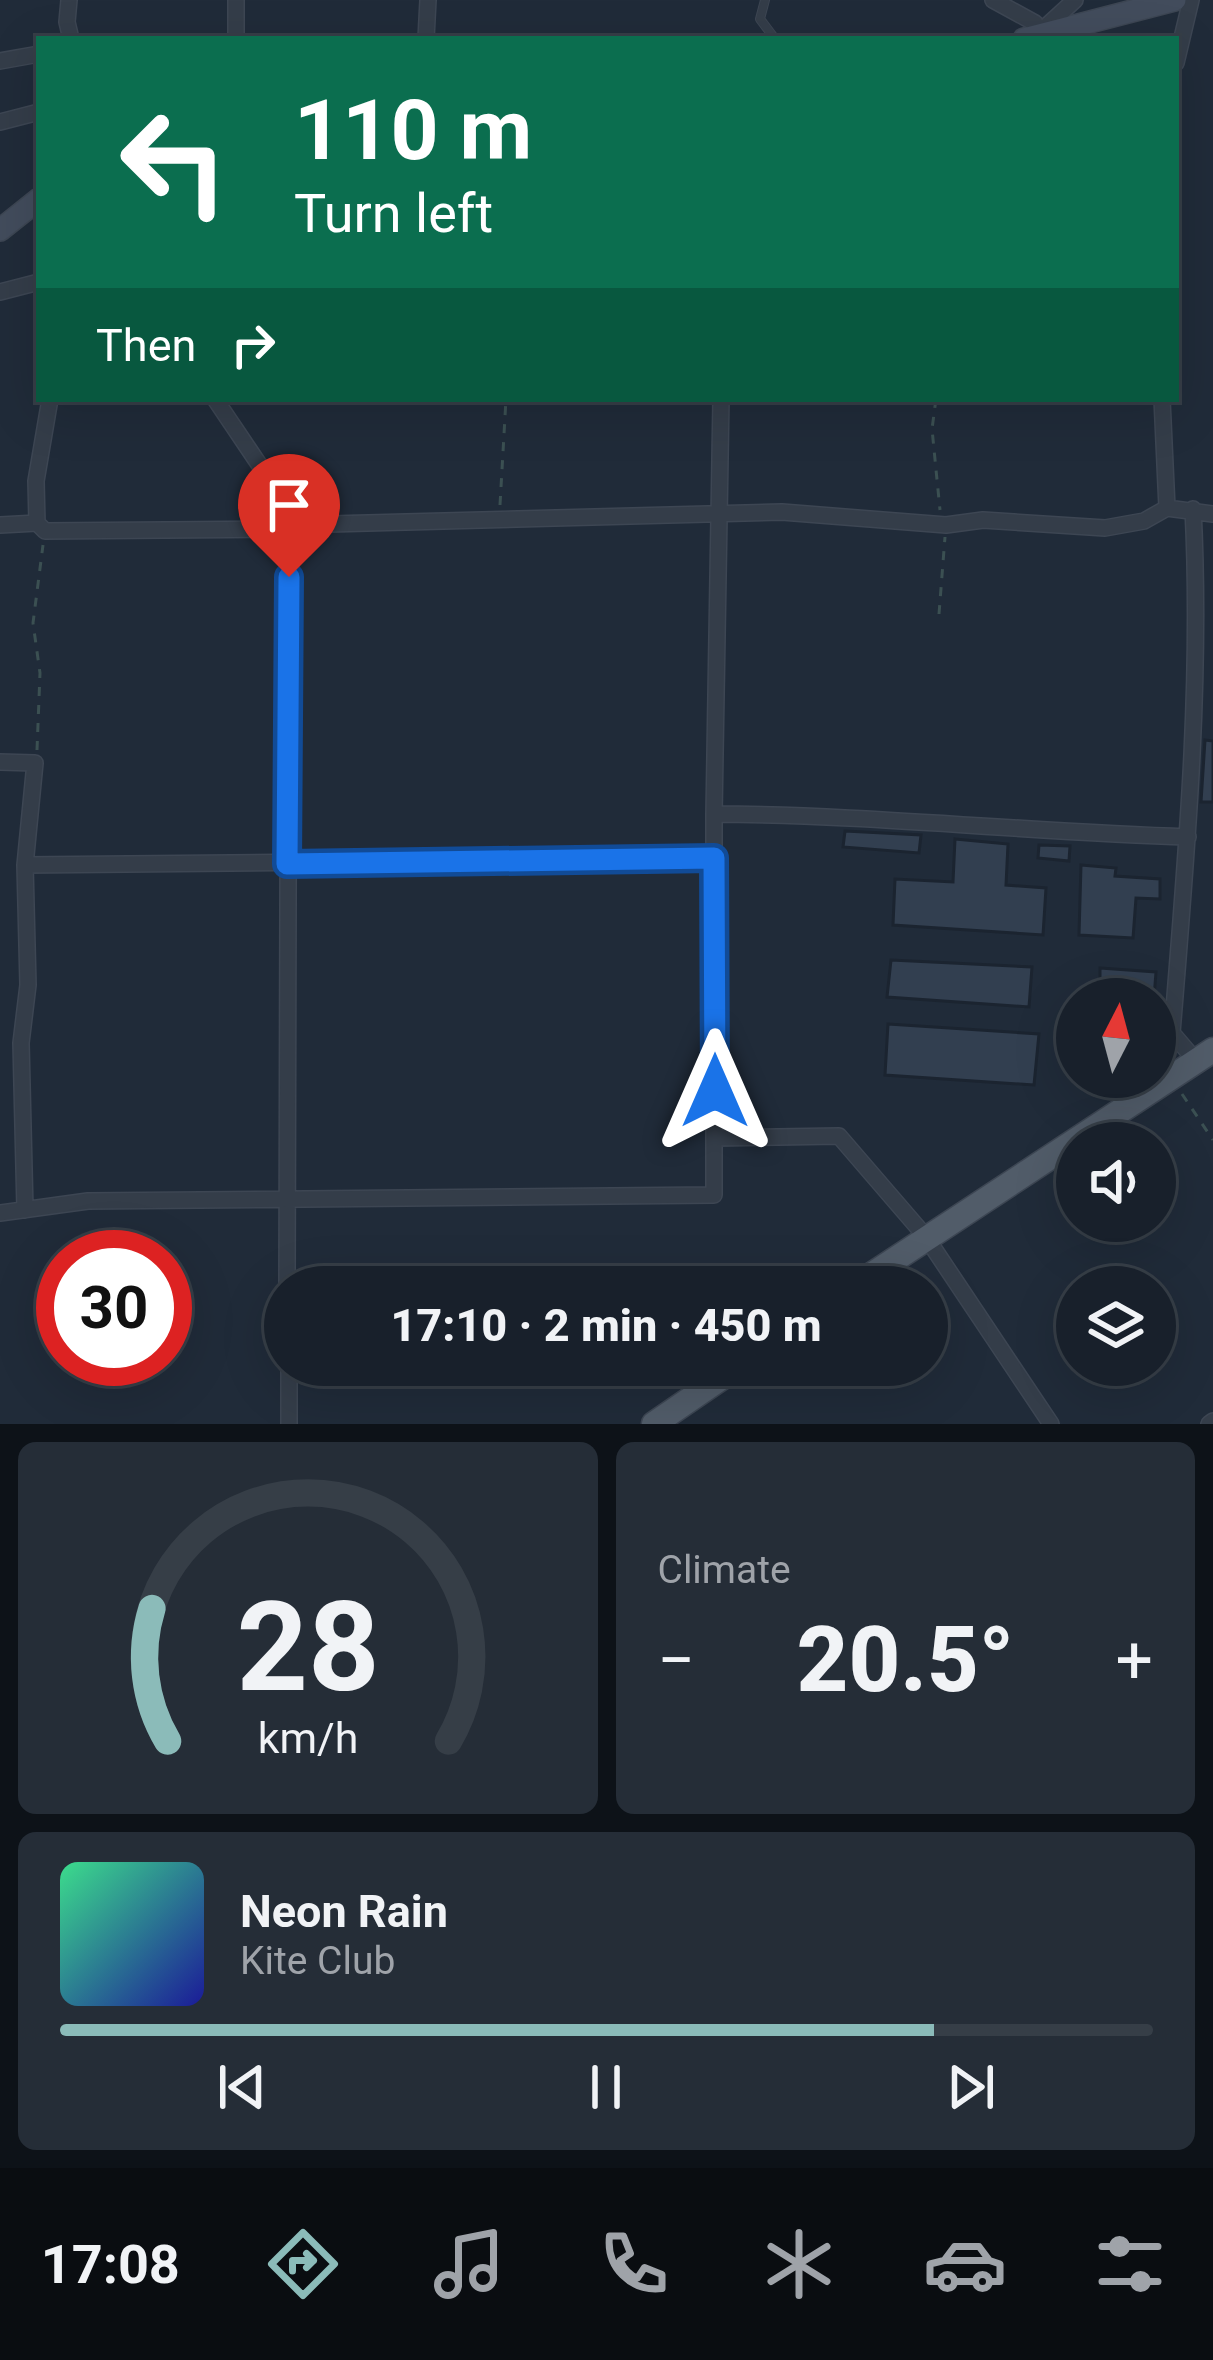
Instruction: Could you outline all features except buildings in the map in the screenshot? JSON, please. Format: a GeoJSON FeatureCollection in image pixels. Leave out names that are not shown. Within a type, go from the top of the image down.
{"type":"FeatureCollection","features":[{"type":"Feature","properties":{"kind":"main road"},"geometry":{"type":"LineString","coordinates":[[1176,1075],[1204,1055]]}},
{"type":"Feature","properties":{"kind":"main road"},"geometry":{"type":"LineString","coordinates":[[884,1266],[1140,1098]]}},
{"type":"Feature","properties":{"kind":"main road"},"geometry":{"type":"LineString","coordinates":[[654,1424],[709,1386]]}},
{"type":"Feature","properties":{"kind":"street"},"geometry":{"type":"LineString","coordinates":[[69,0],[70,36]]}},
{"type":"Feature","properties":{"kind":"street"},"geometry":{"type":"LineString","coordinates":[[236,0],[236,36]]}},
{"type":"Feature","properties":{"kind":"street"},"geometry":{"type":"LineString","coordinates":[[426,36],[428,0]]}},
{"type":"Feature","properties":{"kind":"street"},"geometry":{"type":"LineString","coordinates":[[993,0],[1035,23],[1031,36]]}},
{"type":"Feature","properties":{"kind":"street"},"geometry":{"type":"LineString","coordinates":[[1031,36],[1075,0]]}},
{"type":"Feature","properties":{"kind":"street"},"geometry":{"type":"LineString","coordinates":[[1031,36],[1175,0]]}},
{"type":"Feature","properties":{"kind":"street"},"geometry":{"type":"LineString","coordinates":[[1179,50],[1191,0]]}},
{"type":"Feature","properties":{"kind":"street"},"geometry":{"type":"LineString","coordinates":[[0,62],[36,55]]}},
{"type":"Feature","properties":{"kind":"street"},"geometry":{"type":"LineString","coordinates":[[0,122],[36,113]]}},
{"type":"Feature","properties":{"kind":"street"},"geometry":{"type":"LineString","coordinates":[[0,230],[36,201]]}},
{"type":"Feature","properties":{"kind":"street"},"geometry":{"type":"LineString","coordinates":[[0,292],[36,283]]}},
{"type":"Feature","properties":{"kind":"street"},"geometry":{"type":"LineString","coordinates":[[41,527],[36,481],[49,402]]}},
{"type":"Feature","properties":{"kind":"street"},"geometry":{"type":"LineString","coordinates":[[217,402],[283,500],[289,530],[287,1266]]}},
{"type":"Feature","properties":{"kind":"street"},"geometry":{"type":"LineString","coordinates":[[0,1213],[88,1201],[714,1196],[721,402]]}},
{"type":"Feature","properties":{"kind":"street"},"geometry":{"type":"LineString","coordinates":[[1162,402],[1167,508]]}},
{"type":"Feature","properties":{"kind":"street"},"geometry":{"type":"LineString","coordinates":[[0,525],[289,530],[330,524],[782,512],[946,525],[983,520],[1105,528],[1144,521],[1167,508],[1213,514]]}},
{"type":"Feature","properties":{"kind":"street"},"geometry":{"type":"LineString","coordinates":[[1193,509],[1198,596],[1188,837],[1172,1033],[1204,1055]]}},
{"type":"Feature","properties":{"kind":"street"},"geometry":{"type":"LineString","coordinates":[[0,762],[35,763],[25,865],[28,985],[21,1042],[25,1210]]}},
{"type":"Feature","properties":{"kind":"street"},"geometry":{"type":"LineString","coordinates":[[714,814],[827,814],[1005,829],[1188,837]]}},
{"type":"Feature","properties":{"kind":"street"},"geometry":{"type":"LineString","coordinates":[[25,865],[714,858]]}},
{"type":"Feature","properties":{"kind":"street"},"geometry":{"type":"LineString","coordinates":[[715,1138],[839,1136],[926,1237],[1051,1424]]}},
{"type":"Feature","properties":{"kind":"street"},"geometry":{"type":"LineString","coordinates":[[289,1386],[290,1424]]}},
{"type":"Feature","properties":{"kind":"lane"},"geometry":{"type":"LineString","coordinates":[[764,0],[760,19],[773,36]]}},
{"type":"Feature","properties":{"kind":"path"},"geometry":{"type":"LineString","coordinates":[[499,521],[506,402]]}},
{"type":"Feature","properties":{"kind":"path"},"geometry":{"type":"LineString","coordinates":[[936,402],[932,429],[938,506],[946,525],[939,614]]}},
{"type":"Feature","properties":{"kind":"path"},"geometry":{"type":"LineString","coordinates":[[35,763],[40,690],[33,623],[41,527]]}},
{"type":"Feature","properties":{"kind":"path"},"geometry":{"type":"LineString","coordinates":[[1176,1085],[1213,1140]]}},
{"type":"Feature","properties":{"kind":"route"},"geometry":{"type":"LineString","coordinates":[[289,577],[287,864],[714,858],[715,1091]]}}]}
